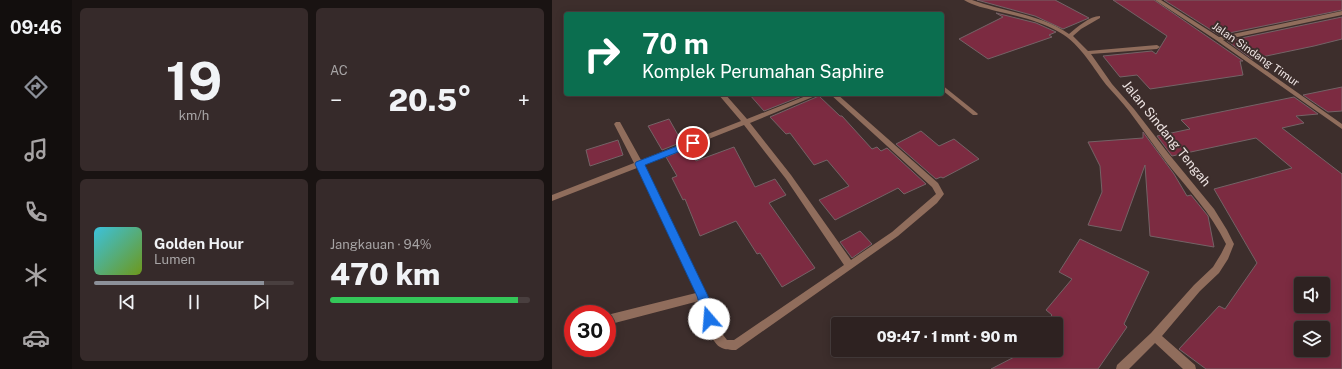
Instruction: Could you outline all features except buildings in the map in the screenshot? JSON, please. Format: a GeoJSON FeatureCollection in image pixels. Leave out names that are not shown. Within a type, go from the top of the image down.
{"type":"FeatureCollection","features":[{"type":"Feature","properties":{"kind":"street","name":"Jalan Sindang Tengah"},"geometry":{"type":"LineString","coordinates":[[967,0],[981,6],[1027,17],[1061,30],[1070,36],[1088,53],[1110,85],[1131,109],[1169,160],[1204,201],[1222,227],[1230,244],[1226,256],[1216,270],[1197,288],[1155,336],[1121,369]]}},
{"type":"Feature","properties":{"kind":"street","name":"Jalan Sindang Timur"},"geometry":{"type":"LineString","coordinates":[[1158,0],[1218,39],[1342,127]]}},
{"type":"Feature","properties":{"kind":"street"},"geometry":{"type":"LineString","coordinates":[[1218,39],[1342,12]]}},
{"type":"Feature","properties":{"kind":"street"},"geometry":{"type":"LineString","coordinates":[[1070,36],[1079,28],[1098,17]]}},
{"type":"Feature","properties":{"kind":"street"},"geometry":{"type":"LineString","coordinates":[[1088,53],[1157,47]]}},
{"type":"Feature","properties":{"kind":"street"},"geometry":{"type":"LineString","coordinates":[[944,89],[975,114]]}},
{"type":"Feature","properties":{"kind":"street"},"geometry":{"type":"LineString","coordinates":[[722,96],[747,123],[804,197],[850,266]]}},
{"type":"Feature","properties":{"kind":"street"},"geometry":{"type":"LineString","coordinates":[[552,198],[747,123],[812,96]]}},
{"type":"Feature","properties":{"kind":"street"},"geometry":{"type":"LineString","coordinates":[[618,124],[640,164],[702,296],[709,319],[722,343],[736,345],[895,234],[934,201],[940,194],[935,185],[835,96]]}},
{"type":"Feature","properties":{"kind":"street"},"geometry":{"type":"LineString","coordinates":[[616,318],[702,296]]}},
{"type":"Feature","properties":{"kind":"street"},"geometry":{"type":"LineString","coordinates":[[1155,336],[1192,369]]}},
{"type":"Feature","properties":{"kind":"route"},"geometry":{"type":"LineString","coordinates":[[693,143],[640,164],[702,296],[709,319]]}}]}
